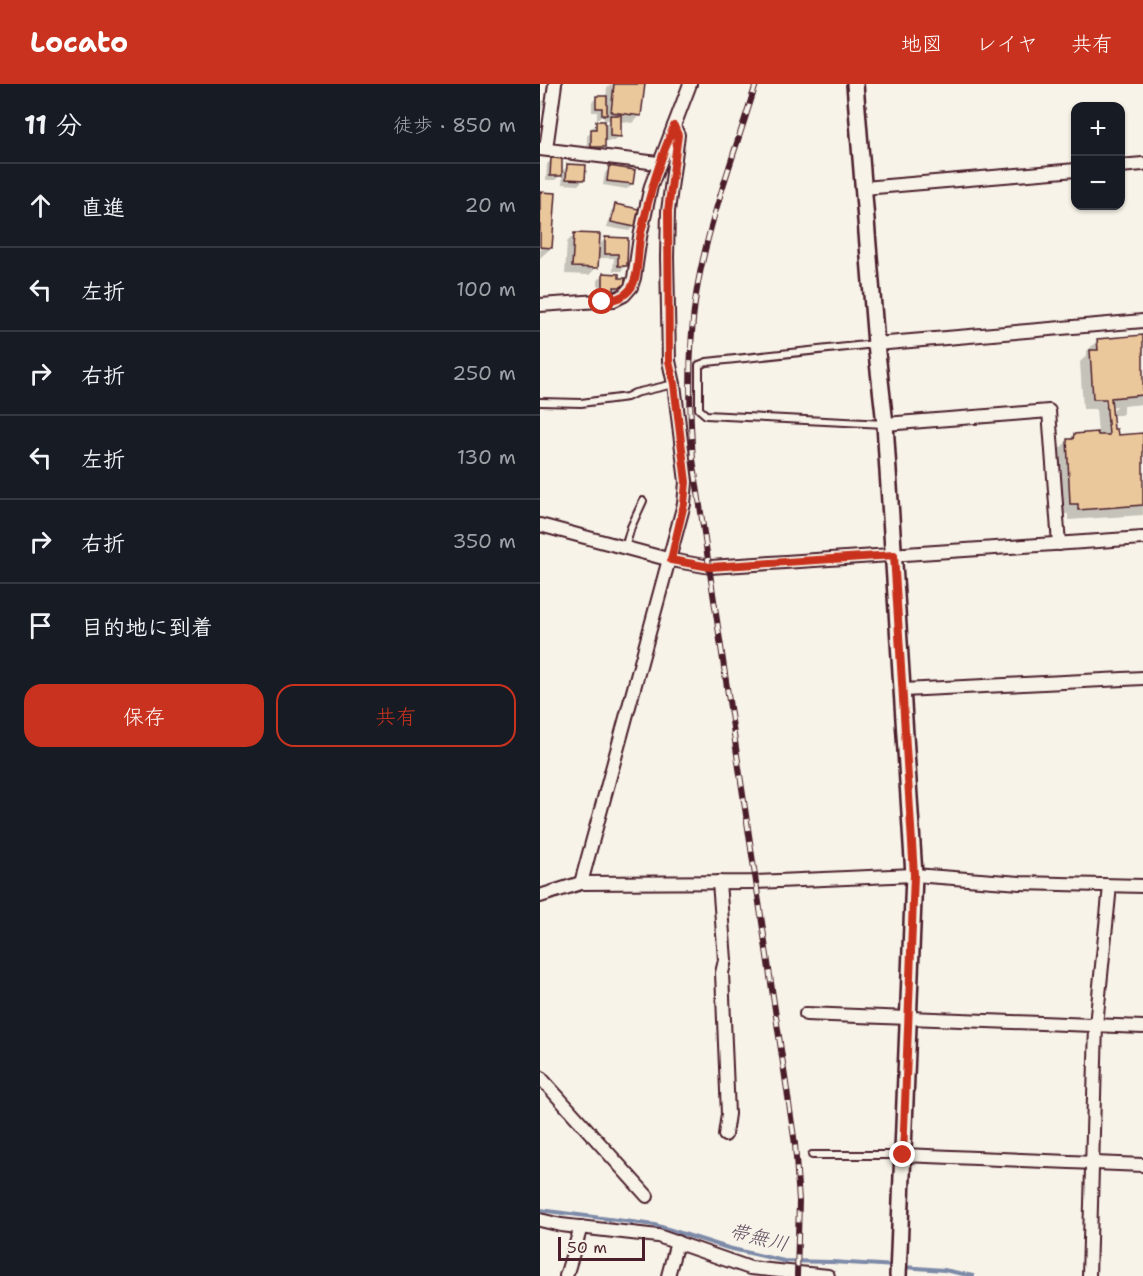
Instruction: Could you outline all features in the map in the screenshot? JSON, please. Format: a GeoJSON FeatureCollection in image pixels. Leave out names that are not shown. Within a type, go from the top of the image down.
{"type":"FeatureCollection","features":[{"type":"Feature","properties":{"kind":"street"},"geometry":{"type":"LineString","coordinates":[[555,84],[543,149],[658,163]]}},
{"type":"Feature","properties":{"kind":"street"},"geometry":{"type":"LineString","coordinates":[[540,305],[614,300],[631,288],[651,186],[690,84]]}},
{"type":"Feature","properties":{"kind":"street"},"geometry":{"type":"LineString","coordinates":[[855,84],[876,344],[885,424],[914,875],[898,1270]]}},
{"type":"Feature","properties":{"kind":"street"},"geometry":{"type":"LineString","coordinates":[[581,883],[671,560],[684,504],[686,482],[669,361],[667,257],[668,211],[678,135],[674,126]]}},
{"type":"Feature","properties":{"kind":"street"},"geometry":{"type":"LineString","coordinates":[[1125,166],[1143,164]]}},
{"type":"Feature","properties":{"kind":"street"},"geometry":{"type":"LineString","coordinates":[[864,188],[1071,170]]}},
{"type":"Feature","properties":{"kind":"street"},"geometry":{"type":"LineString","coordinates":[[876,344],[1143,321]]}},
{"type":"Feature","properties":{"kind":"street"},"geometry":{"type":"LineString","coordinates":[[885,424],[1049,411],[1059,544]]}},
{"type":"Feature","properties":{"kind":"street"},"geometry":{"type":"LineString","coordinates":[[540,525],[671,560],[710,567],[1143,538]]}},
{"type":"Feature","properties":{"kind":"street"},"geometry":{"type":"LineString","coordinates":[[903,690],[1143,678]]}},
{"type":"Feature","properties":{"kind":"street"},"geometry":{"type":"LineString","coordinates":[[540,896],[581,883],[720,882],[914,875],[1020,883],[1143,886]]}},
{"type":"Feature","properties":{"kind":"street"},"geometry":{"type":"LineString","coordinates":[[720,882],[725,960],[722,973],[728,1091],[728,1114],[724,1135]]}},
{"type":"Feature","properties":{"kind":"street"},"geometry":{"type":"LineString","coordinates":[[1089,1276],[1096,1026],[1110,886]]}},
{"type":"Feature","properties":{"kind":"street"},"geometry":{"type":"LineString","coordinates":[[806,1014],[1143,1027]]}},
{"type":"Feature","properties":{"kind":"street"},"geometry":{"type":"LineString","coordinates":[[540,1077],[647,1196]]}},
{"type":"Feature","properties":{"kind":"street"},"geometry":{"type":"LineString","coordinates":[[903,1155],[1143,1165]]}},
{"type":"Feature","properties":{"kind":"street"},"geometry":{"type":"LineString","coordinates":[[540,1220],[658,1236],[750,1272],[828,1276]]}},
{"type":"Feature","properties":{"kind":"street"},"geometry":{"type":"LineString","coordinates":[[566,1276],[581,1227]]}},
{"type":"Feature","properties":{"kind":"street"},"geometry":{"type":"LineString","coordinates":[[668,1276],[677,1242]]}},
{"type":"Feature","properties":{"kind":"lane"},"geometry":{"type":"LineString","coordinates":[[876,344],[707,362],[699,366],[699,409],[706,415],[885,424]]}},
{"type":"Feature","properties":{"kind":"lane"},"geometry":{"type":"LineString","coordinates":[[540,402],[581,403],[627,397],[674,384]]}},
{"type":"Feature","properties":{"kind":"lane"},"geometry":{"type":"LineString","coordinates":[[625,548],[631,527],[643,501]]}},
{"type":"Feature","properties":{"kind":"lane"},"geometry":{"type":"LineString","coordinates":[[812,1155],[903,1155]]}},
{"type":"Feature","properties":{"kind":"building"},"geometry":{"type":"Polygon","coordinates":[[[614,84],[645,84],[641,116],[611,112],[614,84]]]}},
{"type":"Feature","properties":{"kind":"building"},"geometry":{"type":"Polygon","coordinates":[[[596,96],[607,96],[607,115],[602,115],[602,108],[596,108],[596,96]]]}},
{"type":"Feature","properties":{"kind":"building"},"geometry":{"type":"Polygon","coordinates":[[[610,115],[621,115],[621,137],[610,136],[610,115]]]}},
{"type":"Feature","properties":{"kind":"building"},"geometry":{"type":"Polygon","coordinates":[[[596,121],[605,121],[605,147],[591,147],[591,129],[596,129],[596,121]]]}},
{"type":"Feature","properties":{"kind":"building"},"geometry":{"type":"Polygon","coordinates":[[[551,158],[562,158],[562,176],[550,176],[551,158]]]}},
{"type":"Feature","properties":{"kind":"building"},"geometry":{"type":"Polygon","coordinates":[[[567,164],[586,165],[585,180],[566,179],[567,164]]]}},
{"type":"Feature","properties":{"kind":"building"},"geometry":{"type":"Polygon","coordinates":[[[609,166],[635,170],[633,184],[607,181],[609,166]]]}},
{"type":"Feature","properties":{"kind":"building"},"geometry":{"type":"Polygon","coordinates":[[[540,192],[556,193],[552,248],[540,247],[540,192]]]}},
{"type":"Feature","properties":{"kind":"building"},"geometry":{"type":"Polygon","coordinates":[[[615,204],[639,209],[635,227],[611,222],[615,204]]]}},
{"type":"Feature","properties":{"kind":"building"},"geometry":{"type":"Polygon","coordinates":[[[574,233],[600,234],[598,268],[572,267],[574,233]]]}},
{"type":"Feature","properties":{"kind":"building"},"geometry":{"type":"Polygon","coordinates":[[[605,237],[628,238],[627,266],[618,266],[618,254],[605,254],[605,237]]]}},
{"type":"Feature","properties":{"kind":"building"},"geometry":{"type":"Polygon","coordinates":[[[603,273],[619,274],[619,278],[625,278],[625,287],[614,287],[614,294],[603,294],[603,273]]]}},
{"type":"Feature","properties":{"kind":"building"},"geometry":{"type":"Polygon","coordinates":[[[1143,335],[1143,395],[1111,398],[1114,429],[1117,429],[1118,435],[1143,433],[1143,505],[1078,510],[1078,504],[1070,504],[1067,439],[1073,439],[1074,434],[1097,432],[1098,435],[1109,435],[1106,399],[1093,399],[1090,350],[1098,350],[1097,339],[1143,335]]]}},
{"type":"Feature","properties":{"kind":"waterway","name":"帯無川"},"geometry":{"type":"LineString","coordinates":[[540,1210],[655,1225],[728,1248],[784,1261],[896,1266]]}},
{"type":"Feature","properties":{"kind":"waterway","name":"帯無川"},"geometry":{"type":"LineString","coordinates":[[903,1267],[944,1270],[973,1276]]}},
{"type":"Feature","properties":{"kind":"railway"},"geometry":{"type":"LineString","coordinates":[[756,84],[714,215],[701,269],[692,336],[691,418],[693,459],[795,1144],[799,1201],[797,1276]]}},
{"type":"Feature","properties":{"kind":"route"},"geometry":{"type":"LineString","coordinates":[[602,302],[614,300],[631,288],[651,186],[674,126],[678,135],[668,211],[667,257],[669,361],[686,482],[684,504],[671,560],[710,567],[894,555],[914,875],[903,1155]]}}]}
